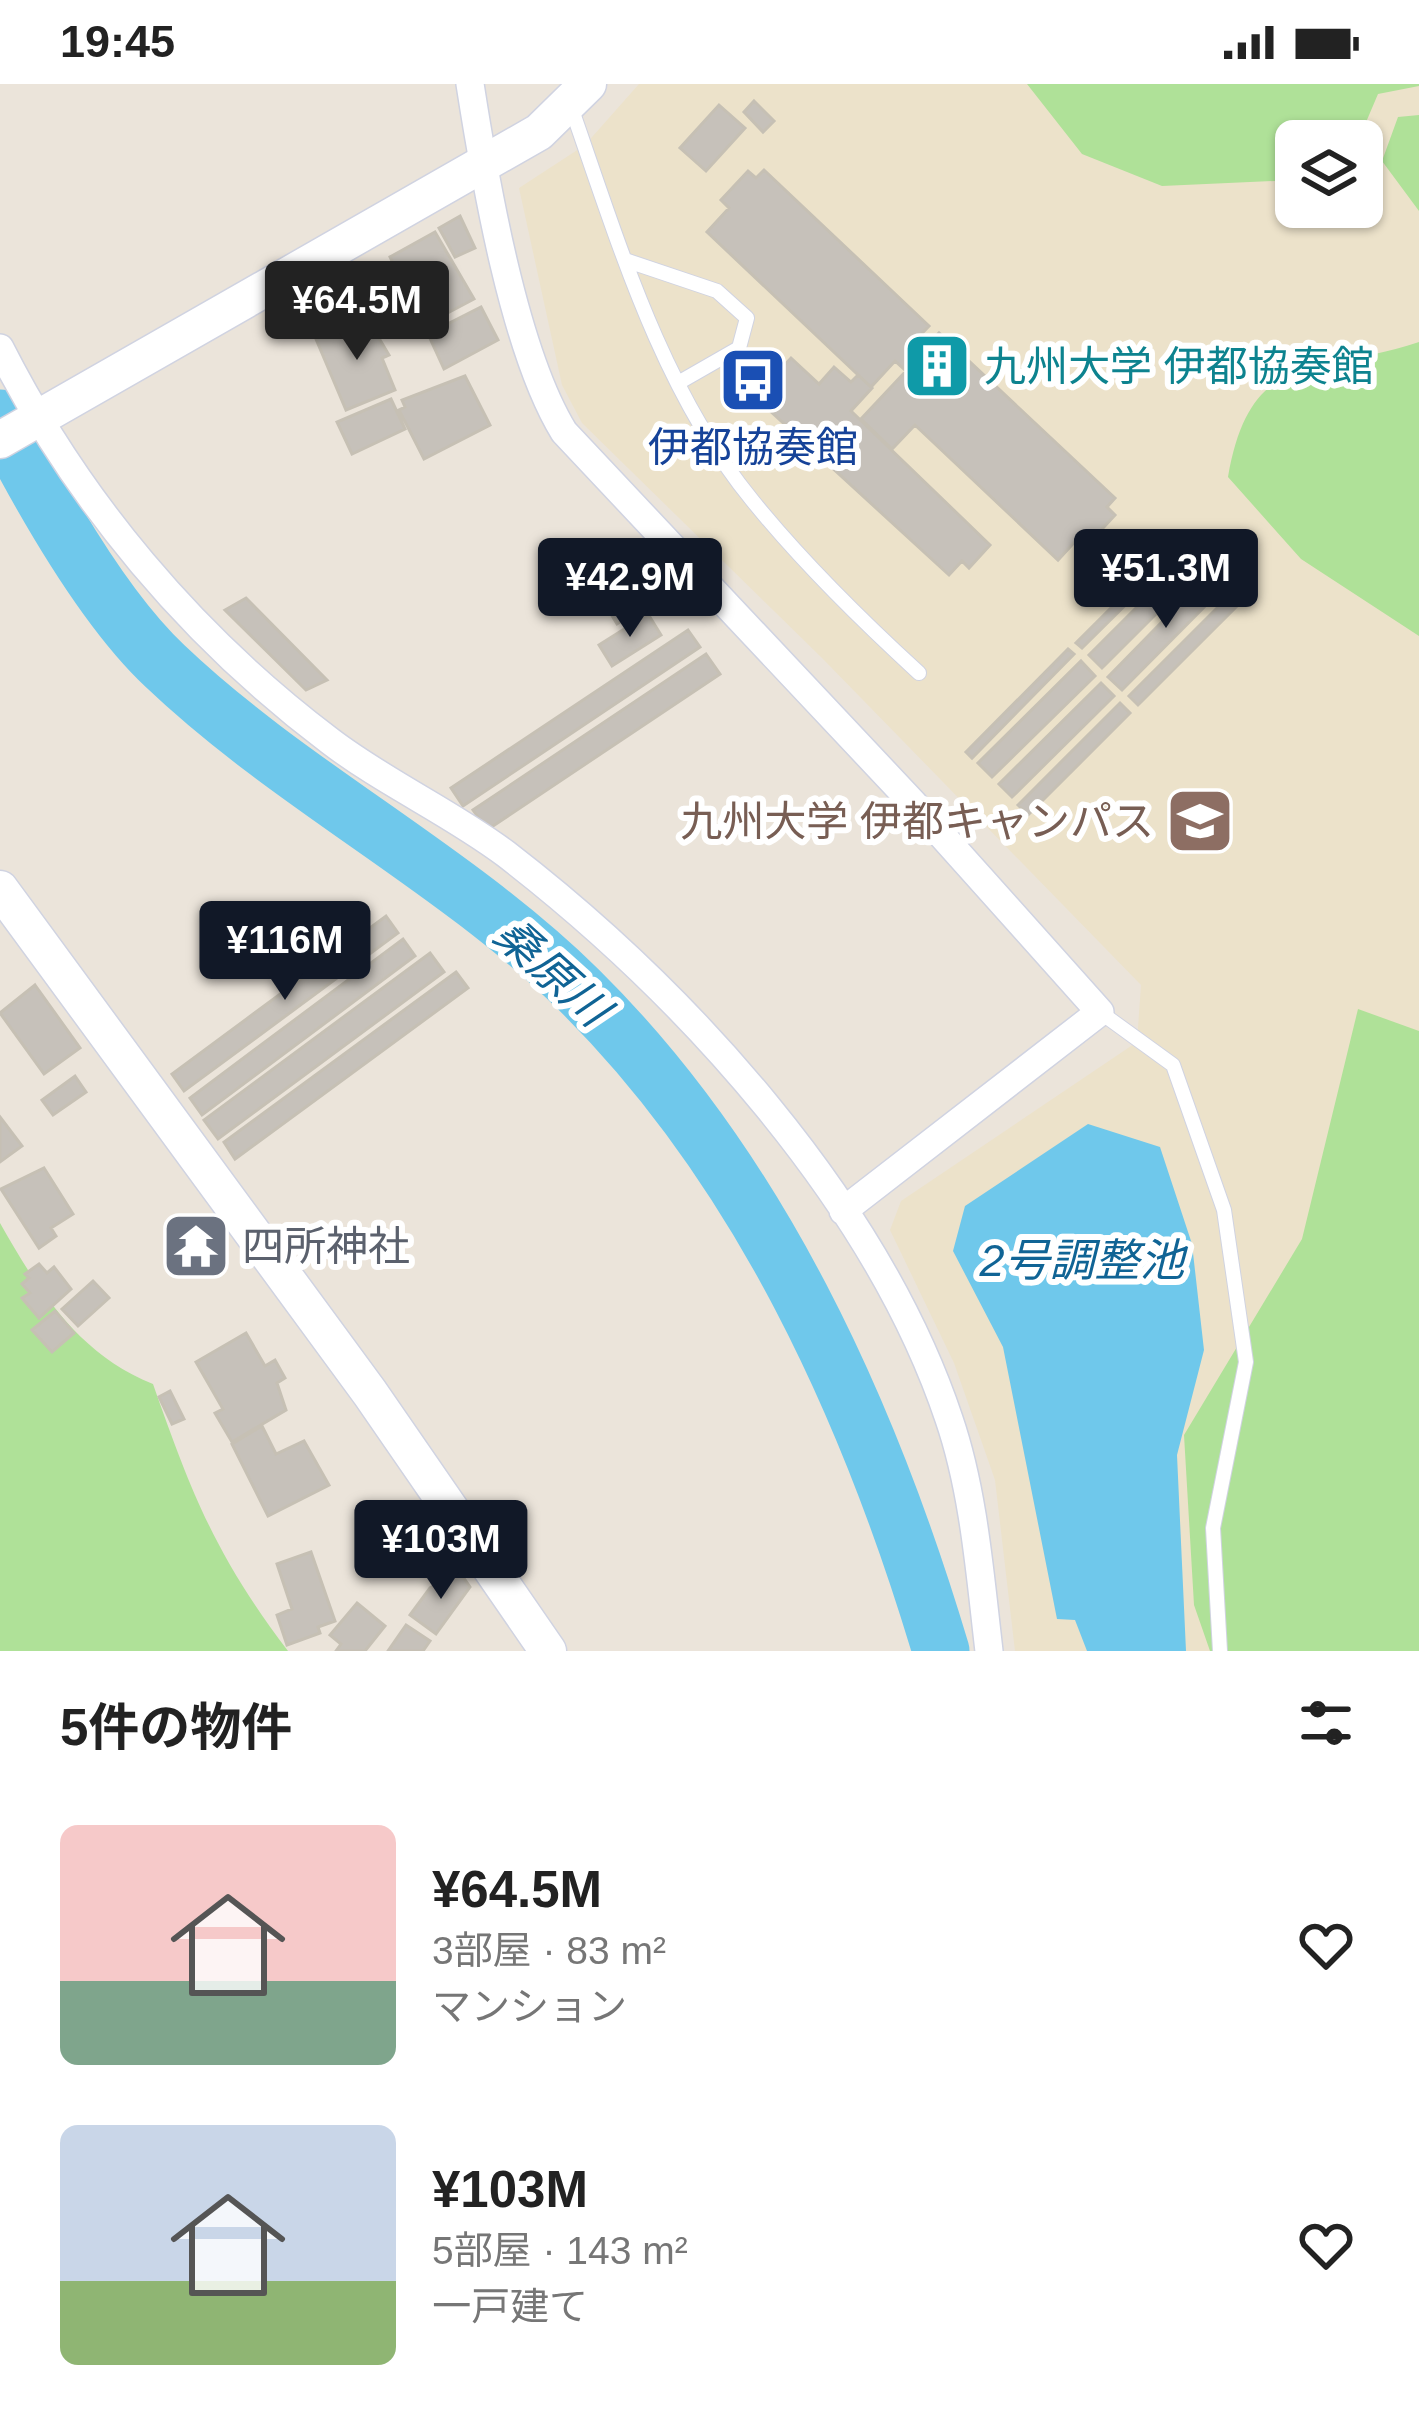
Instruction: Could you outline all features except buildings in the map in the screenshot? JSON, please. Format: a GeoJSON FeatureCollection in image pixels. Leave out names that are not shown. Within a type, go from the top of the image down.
{"type":"FeatureCollection","features":[{"type":"Feature","properties":{"kind":"street"},"geometry":{"type":"LineString","coordinates":[[470,84],[483,165],[524,333],[547,405],[563,432],[913,803],[1100,1012],[843,1211]]}},
{"type":"Feature","properties":{"kind":"street"},"geometry":{"type":"LineString","coordinates":[[0,440],[539,132],[579,93]]}},
{"type":"Feature","properties":{"kind":"street"},"geometry":{"type":"LineString","coordinates":[[0,348],[37,421],[120,536],[258,685],[334,744],[504,853],[571,910],[772,1108],[895,1294],[950,1419],[979,1553],[989,1651]]}},
{"type":"Feature","properties":{"kind":"street"},"geometry":{"type":"LineString","coordinates":[[0,889],[370,1393],[548,1651]]}},
{"type":"Feature","properties":{"kind":"lane"},"geometry":{"type":"LineString","coordinates":[[579,93],[625,260],[678,382],[749,497],[859,618],[919,673]]}},
{"type":"Feature","properties":{"kind":"lane"},"geometry":{"type":"LineString","coordinates":[[625,260],[717,291],[747,318],[739,349],[678,382]]}},
{"type":"Feature","properties":{"kind":"lane"},"geometry":{"type":"LineString","coordinates":[[1100,1012],[1173,1065],[1224,1210],[1246,1362],[1213,1528],[1220,1651]]}},
{"type":"Feature","properties":{"kind":"shaded area","name":"九州大学 伊都キャンパス"},"geometry":{"type":"Polygon","coordinates":[[[639,84],[1419,84],[1419,1651],[1015,1651],[995,1480],[954,1363],[890,1230],[901,1201],[1137,1042],[1141,985],[822,658],[582,423],[562,385],[519,188],[585,145],[639,84]]]}},
{"type":"Feature","properties":{"kind":"green space"},"geometry":{"type":"Polygon","coordinates":[[[1027,84],[1419,84],[1378,94],[1367,120],[1275,120],[1275,181],[1162,186],[1082,154],[1027,84]]]}},
{"type":"Feature","properties":{"kind":"green space"},"geometry":{"type":"Polygon","coordinates":[[[1419,115],[1419,211],[1383,162],[1398,117],[1419,115]]]}},
{"type":"Feature","properties":{"kind":"green space"},"geometry":{"type":"Polygon","coordinates":[[[1419,342],[1419,636],[1301,559],[1228,477],[1239,434],[1253,405],[1272,385],[1295,372],[1419,342]]]}},
{"type":"Feature","properties":{"kind":"green space"},"geometry":{"type":"Polygon","coordinates":[[[1358,1009],[1419,1031],[1419,1651],[1210,1651],[1194,1605],[1184,1435],[1302,1239],[1358,1009]]]}},
{"type":"Feature","properties":{"kind":"green space"},"geometry":{"type":"Polygon","coordinates":[[[0,1223],[45,1295],[82,1338],[126,1371],[153,1384],[208,1524],[242,1585],[288,1651],[0,1651],[0,1223]]]}},
{"type":"Feature","properties":{"kind":"water","name":"2号調整池"},"geometry":{"type":"Polygon","coordinates":[[[1088,1124],[1160,1147],[1192,1244],[1204,1350],[1177,1455],[1186,1651],[1087,1651],[1075,1620],[1057,1619],[1003,1347],[953,1251],[965,1206],[1088,1124]]]}},
{"type":"Feature","properties":{"kind":"waterway","name":"桑原川"},"geometry":{"type":"LineString","coordinates":[[0,418],[95,582],[165,666],[266,750],[531,946],[644,1060],[702,1135],[754,1214],[843,1383],[880,1471],[941,1651]]}},
{"type":"Feature","properties":{"kind":"place","name":"九州大学 伊都協奏館"},"geometry":{"type":"Point","coordinates":[937,366]}},
{"type":"Feature","properties":{"kind":"place","name":"伊都協奏館"},"geometry":{"type":"Point","coordinates":[753,380]}},
{"type":"Feature","properties":{"kind":"place","name":"九州大学 伊都キャンパス"},"geometry":{"type":"Point","coordinates":[1200,821]}},
{"type":"Feature","properties":{"kind":"place","name":"四所神社"},"geometry":{"type":"Point","coordinates":[196,1246]}}]}
